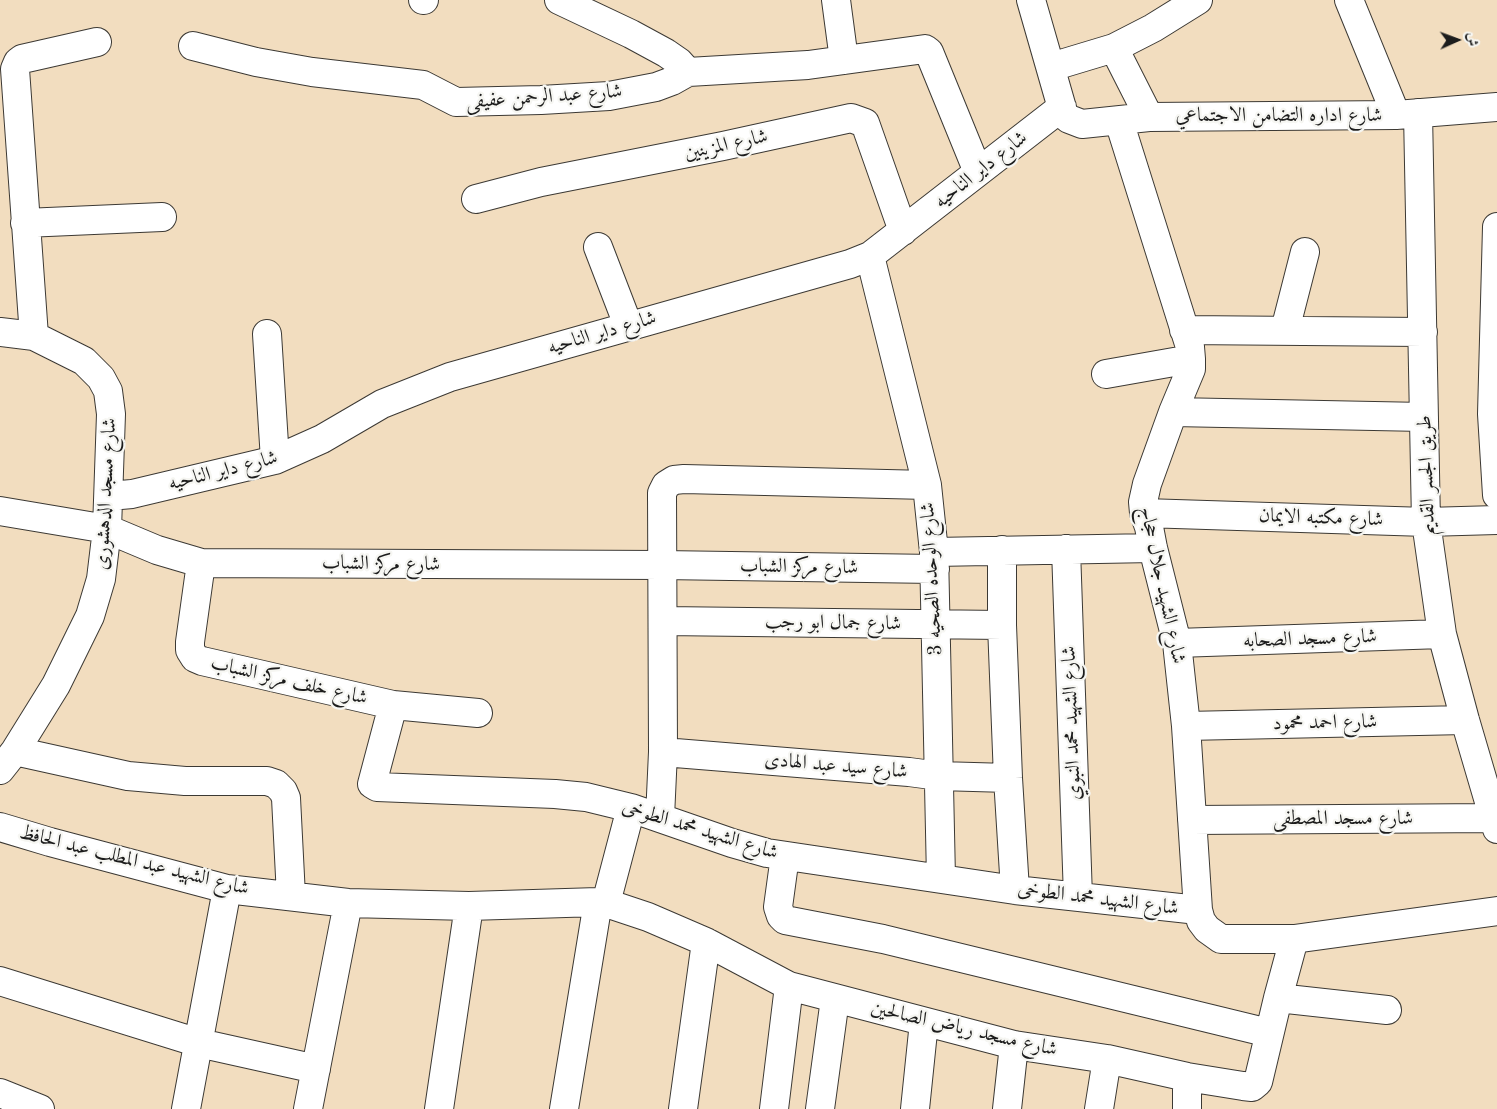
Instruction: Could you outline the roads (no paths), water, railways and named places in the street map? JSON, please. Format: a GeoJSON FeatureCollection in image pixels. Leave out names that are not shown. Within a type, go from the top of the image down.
{"type":"FeatureCollection","features":[{"type":"Feature","properties":{"kind":"street"},"geometry":{"type":"LineString","coordinates":[[559,0],[649,43],[666,53],[688,72],[808,65],[921,49],[929,52],[978,172]]}},
{"type":"Feature","properties":{"kind":"street"},"geometry":{"type":"LineString","coordinates":[[836,0],[844,60]]}},
{"type":"Feature","properties":{"kind":"street"},"geometry":{"type":"LineString","coordinates":[[1031,0],[1063,111]]}},
{"type":"Feature","properties":{"kind":"street"},"geometry":{"type":"LineString","coordinates":[[1051,67],[1114,48],[1153,28],[1198,0]]}},
{"type":"Feature","properties":{"kind":"street"},"geometry":{"type":"LineString","coordinates":[[1349,0],[1407,114]]}},
{"type":"Feature","properties":{"kind":"street"},"geometry":{"type":"LineString","coordinates":[[0,332],[34,336],[25,223],[10,128],[15,68],[18,62],[29,56],[97,42]]}},
{"type":"Feature","properties":{"kind":"street","name":"شارع عبد الرحمن عفيفى"},"geometry":{"type":"LineString","coordinates":[[193,46],[256,62],[312,72],[423,85],[456,102],[610,96],[656,86],[672,81],[688,72]]}},
{"type":"Feature","properties":{"kind":"street"},"geometry":{"type":"LineString","coordinates":[[1114,48],[1149,117]]}},
{"type":"Feature","properties":{"kind":"street","name":"شارع اداره التضامن الاجتماعي"},"geometry":{"type":"LineString","coordinates":[[1063,111],[1069,119],[1082,124],[1149,117],[1407,114],[1497,107]]}},
{"type":"Feature","properties":{"kind":"street","name":"شارع داير الناحيه"},"geometry":{"type":"LineString","coordinates":[[109,496],[132,494],[275,460],[322,439],[382,404],[450,377],[850,264],[870,256],[978,172],[1063,111]]}},
{"type":"Feature","properties":{"kind":"street","name":"طريق الجسر القديم"},"geometry":{"type":"LineString","coordinates":[[1407,114],[1422,332],[1426,522],[1442,634],[1465,720],[1496,823]]}},
{"type":"Feature","properties":{"kind":"street","name":"شارع المزينين"},"geometry":{"type":"LineString","coordinates":[[476,199],[542,182],[851,118],[865,123],[903,231]]}},
{"type":"Feature","properties":{"kind":"street","name":"شارع الشهيد جلال حجاج"},"geometry":{"type":"LineString","coordinates":[[1119,121],[1190,347],[1190,369],[1146,484],[1143,502],[1152,548],[1177,643],[1186,726],[1198,910],[1201,921],[1207,929],[1221,938],[1294,939]]}},
{"type":"Feature","properties":{"kind":"street"},"geometry":{"type":"LineString","coordinates":[[25,223],[162,217]]}},
{"type":"Feature","properties":{"kind":"street"},"geometry":{"type":"LineString","coordinates":[[1497,227],[1495,414],[1497,495]]}},
{"type":"Feature","properties":{"kind":"street"},"geometry":{"type":"LineString","coordinates":[[598,248],[628,326]]}},
{"type":"Feature","properties":{"kind":"street"},"geometry":{"type":"LineString","coordinates":[[1285,330],[1305,252]]}},
{"type":"Feature","properties":{"kind":"street","name":"شارع الوحده الصحيه 3"},"geometry":{"type":"LineString","coordinates":[[870,256],[927,485],[935,561],[941,878]]}},
{"type":"Feature","properties":{"kind":"street"},"geometry":{"type":"LineString","coordinates":[[1184,330],[1422,332]]}},
{"type":"Feature","properties":{"kind":"street"},"geometry":{"type":"LineString","coordinates":[[267,334],[275,460]]}},
{"type":"Feature","properties":{"kind":"street","name":"شارع مسجد الدهشورى"},"geometry":{"type":"LineString","coordinates":[[7,761],[56,685],[90,616],[101,579],[107,529],[110,401],[108,390],[84,361],[34,336]]}},
{"type":"Feature","properties":{"kind":"street"},"geometry":{"type":"LineString","coordinates":[[1106,374],[1191,359]]}},
{"type":"Feature","properties":{"kind":"street"},"geometry":{"type":"LineString","coordinates":[[1173,412],[1424,417]]}},
{"type":"Feature","properties":{"kind":"street"},"geometry":{"type":"LineString","coordinates":[[660,817],[664,752],[662,493],[666,485],[674,480],[684,479],[927,485]]}},
{"type":"Feature","properties":{"kind":"street","name":"شارع مركز الشباب"},"geometry":{"type":"LineString","coordinates":[[0,511],[107,529],[157,550],[201,563],[662,565],[935,561],[1002,550],[1152,548]]}},
{"type":"Feature","properties":{"kind":"street","name":"شارع مكتبه الايمان"},"geometry":{"type":"LineString","coordinates":[[1144,513],[1426,522],[1497,520]]}},
{"type":"Feature","properties":{"kind":"street","name":"شارع الشهيد محمد النبوي"},"geometry":{"type":"LineString","coordinates":[[1066,549],[1078,898]]}},
{"type":"Feature","properties":{"kind":"street"},"geometry":{"type":"LineString","coordinates":[[1002,550],[1002,625],[1008,778],[1015,890]]}},
{"type":"Feature","properties":{"kind":"street","name":"شارع خلف مركز الشباب"},"geometry":{"type":"LineString","coordinates":[[201,563],[190,642],[190,650],[196,658],[202,661],[393,705],[478,713]]}},
{"type":"Feature","properties":{"kind":"street","name":"شارع جمال ابو رجب"},"geometry":{"type":"LineString","coordinates":[[664,621],[1002,625]]}},
{"type":"Feature","properties":{"kind":"street","name":"شارع مسجد الصحابه"},"geometry":{"type":"LineString","coordinates":[[1177,643],[1442,634]]}},
{"type":"Feature","properties":{"kind":"street","name":"شارع الشهيد محمد الطوخى"},"geometry":{"type":"LineString","coordinates":[[393,705],[372,784],[377,787],[555,794],[586,797],[631,808],[732,843],[767,853],[1015,890],[1198,910]]}},
{"type":"Feature","properties":{"kind":"street","name":"شارع احمد محمود"},"geometry":{"type":"LineString","coordinates":[[1186,726],[1465,720]]}},
{"type":"Feature","properties":{"kind":"street","name":"شارع سيد عبد الهادى"},"geometry":{"type":"LineString","coordinates":[[664,752],[939,776],[1008,778]]}},
{"type":"Feature","properties":{"kind":"street"},"geometry":{"type":"LineString","coordinates":[[7,761],[185,781],[267,782],[276,784],[283,791],[286,798],[291,896]]}},
{"type":"Feature","properties":{"kind":"street"},"geometry":{"type":"LineString","coordinates":[[564,1109],[602,903],[631,808]]}},
{"type":"Feature","properties":{"kind":"street","name":"شارع مسجد المصطفى"},"geometry":{"type":"LineString","coordinates":[[1192,820],[1496,823]]}},
{"type":"Feature","properties":{"kind":"street","name":"شارع الشهيد عبد المطلب عبد الحافظ"},"geometry":{"type":"LineString","coordinates":[[0,827],[227,889],[348,902],[469,906],[602,903]]}},
{"type":"Feature","properties":{"kind":"street"},"geometry":{"type":"LineString","coordinates":[[785,856],[778,907],[781,916],[786,920],[883,939],[1269,1033]]}},
{"type":"Feature","properties":{"kind":"street"},"geometry":{"type":"LineString","coordinates":[[186,1109],[227,889]]}},
{"type":"Feature","properties":{"kind":"street"},"geometry":{"type":"LineString","coordinates":[[308,1109],[348,902]]}},
{"type":"Feature","properties":{"kind":"street","name":"شارع مسجد رياض الصالحين"},"geometry":{"type":"LineString","coordinates":[[602,903],[648,916],[706,942],[789,986],[1014,1045],[1107,1059],[1187,1078],[1243,1086],[1256,1085],[1258,1082],[1294,939]]}},
{"type":"Feature","properties":{"kind":"street"},"geometry":{"type":"LineString","coordinates":[[439,1109],[469,906]]}},
{"type":"Feature","properties":{"kind":"street"},"geometry":{"type":"LineString","coordinates":[[1294,939],[1497,911]]}},
{"type":"Feature","properties":{"kind":"street"},"geometry":{"type":"LineString","coordinates":[[683,1109],[706,942]]}},
{"type":"Feature","properties":{"kind":"street"},"geometry":{"type":"LineString","coordinates":[[0,980],[199,1044],[316,1069]]}},
{"type":"Feature","properties":{"kind":"street"},"geometry":{"type":"LineString","coordinates":[[774,1109],[789,986]]}},
{"type":"Feature","properties":{"kind":"street"},"geometry":{"type":"LineString","coordinates":[[1278,998],[1387,1010]]}},
{"type":"Feature","properties":{"kind":"street"},"geometry":{"type":"LineString","coordinates":[[820,1109],[835,999]]}},
{"type":"Feature","properties":{"kind":"street"},"geometry":{"type":"LineString","coordinates":[[915,1109],[924,1022]]}},
{"type":"Feature","properties":{"kind":"street"},"geometry":{"type":"LineString","coordinates":[[1007,1109],[1014,1045]]}},
{"type":"Feature","properties":{"kind":"street"},"geometry":{"type":"LineString","coordinates":[[1100,1109],[1107,1059]]}},
{"type":"Feature","properties":{"kind":"street"},"geometry":{"type":"LineString","coordinates":[[1187,1078],[1187,1109]]}},
{"type":"Feature","properties":{"kind":"street"},"geometry":{"type":"LineString","coordinates":[[0,1093],[40,1109]]}}]}
